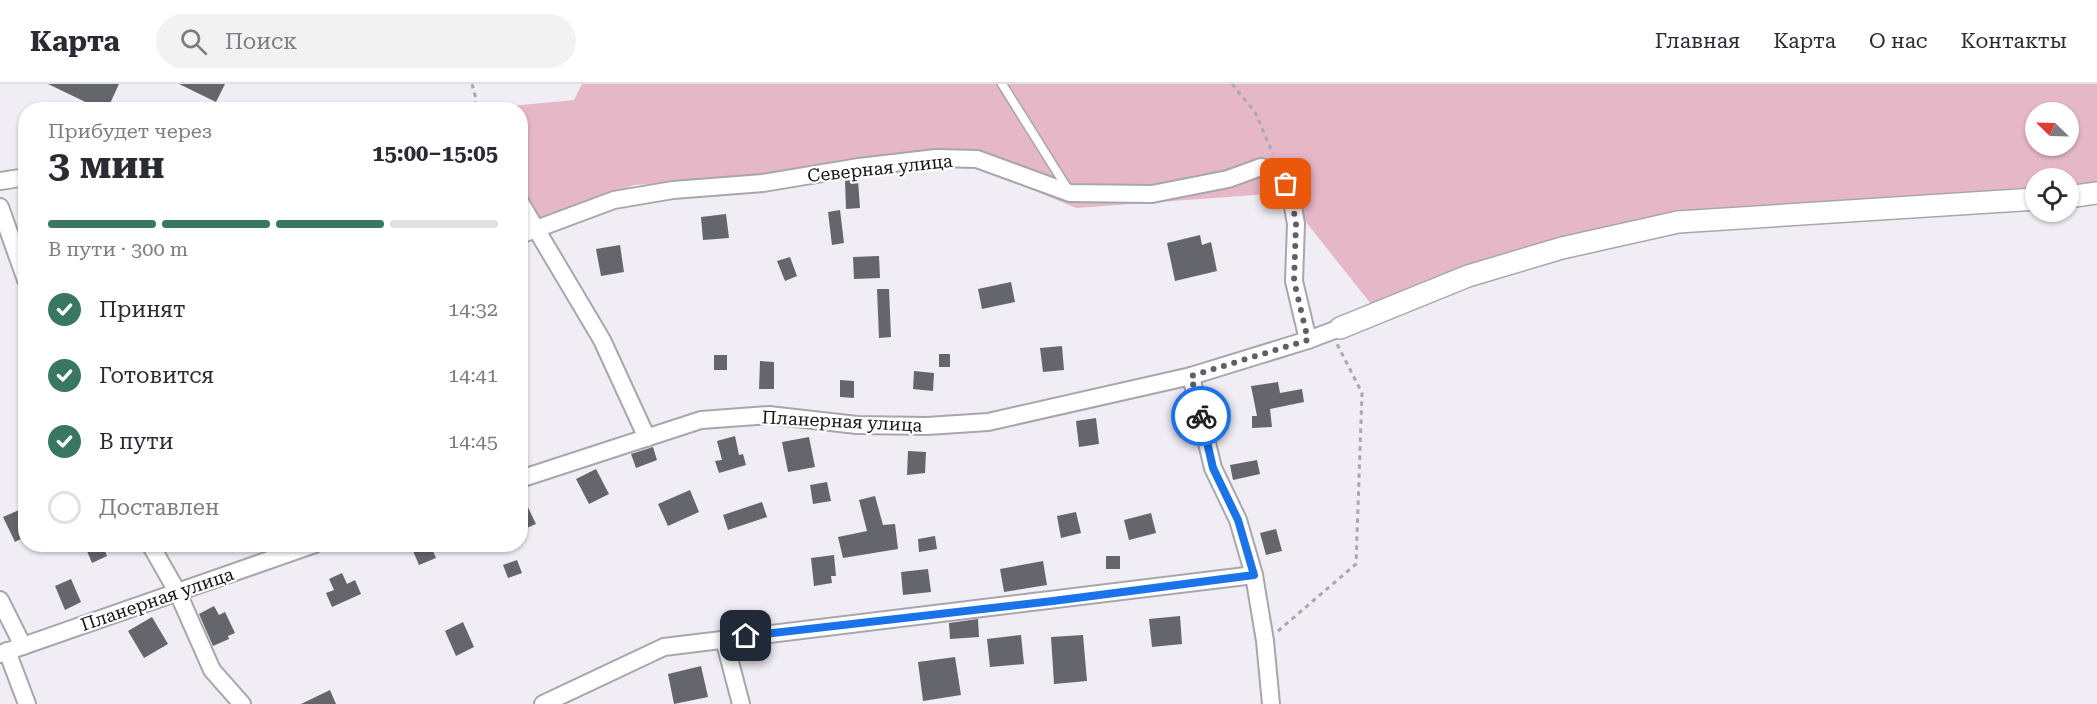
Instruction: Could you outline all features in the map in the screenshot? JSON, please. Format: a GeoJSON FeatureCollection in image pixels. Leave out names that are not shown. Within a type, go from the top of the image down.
{"type":"FeatureCollection","features":[{"type":"Feature","properties":{"kind":"street","name":"Северная улица"},"geometry":{"type":"LineString","coordinates":[[528,232],[614,200],[673,189],[763,183],[859,167],[936,159],[977,159],[1070,193],[1152,194],[1228,179],[1261,167],[1281,172]]}},
{"type":"Feature","properties":{"kind":"street"},"geometry":{"type":"LineString","coordinates":[[1281,172],[1291,195],[1296,224],[1294,281],[1308,340]]}},
{"type":"Feature","properties":{"kind":"street"},"geometry":{"type":"LineString","coordinates":[[0,185],[18,179]]}},
{"type":"Feature","properties":{"kind":"street"},"geometry":{"type":"LineString","coordinates":[[2079,195],[2097,193]]}},
{"type":"Feature","properties":{"kind":"street"},"geometry":{"type":"LineString","coordinates":[[1335,330],[1468,276],[1562,248],[1678,222],[2025,200]]}},
{"type":"Feature","properties":{"kind":"street"},"geometry":{"type":"LineString","coordinates":[[0,207],[18,258]]}},
{"type":"Feature","properties":{"kind":"street"},"geometry":{"type":"LineString","coordinates":[[528,232],[602,340],[647,438]]}},
{"type":"Feature","properties":{"kind":"street","name":"Планерная улица"},"geometry":{"type":"LineString","coordinates":[[528,476],[701,420],[769,415],[857,425],[927,426],[988,422],[1191,376],[1335,330]]}},
{"type":"Feature","properties":{"kind":"street"},"geometry":{"type":"LineString","coordinates":[[1191,376],[1213,468],[1238,520],[1254,575],[1265,641],[1271,704]]}},
{"type":"Feature","properties":{"kind":"street"},"geometry":{"type":"LineString","coordinates":[[155,552],[178,593],[212,670],[242,704]]}},
{"type":"Feature","properties":{"kind":"street","name":"Планерная улица"},"geometry":{"type":"LineString","coordinates":[[10,650],[293,552]]}},
{"type":"Feature","properties":{"kind":"street"},"geometry":{"type":"LineString","coordinates":[[543,704],[664,647],[1254,575]]}},
{"type":"Feature","properties":{"kind":"street"},"geometry":{"type":"LineString","coordinates":[[0,600],[10,650],[27,704]]}},
{"type":"Feature","properties":{"kind":"street"},"geometry":{"type":"LineString","coordinates":[[724,639],[741,704]]}},
{"type":"Feature","properties":{"kind":"lane"},"geometry":{"type":"LineString","coordinates":[[1002,84],[1070,193]]}},
{"type":"Feature","properties":{"kind":"path"},"geometry":{"type":"LineString","coordinates":[[472,84],[475,102]]}},
{"type":"Feature","properties":{"kind":"path"},"geometry":{"type":"LineString","coordinates":[[1232,84],[1255,112],[1281,172]]}},
{"type":"Feature","properties":{"kind":"path"},"geometry":{"type":"LineString","coordinates":[[1265,641],[1356,564],[1362,393],[1335,330]]}},
{"type":"Feature","properties":{"kind":"shaded area"},"geometry":{"type":"Polygon","coordinates":[[[582,84],[2097,84],[2097,186],[2079,188],[2079,168],[2025,168],[2025,191],[1735,207],[1599,231],[1463,270],[1371,304],[1283,193],[1076,208],[1012,181],[1016,167],[981,155],[757,178],[634,185],[538,220],[528,203],[528,104],[574,100],[582,84]]]}},
{"type":"Feature","properties":{"kind":"building"},"geometry":{"type":"Polygon","coordinates":[[[48,84],[119,84],[111,102],[85,102],[48,84]]]}},
{"type":"Feature","properties":{"kind":"building"},"geometry":{"type":"Polygon","coordinates":[[[179,84],[225,84],[216,102],[179,84]]]}},
{"type":"Feature","properties":{"kind":"building"},"geometry":{"type":"Polygon","coordinates":[[[845,180],[858,180],[860,208],[846,209],[845,180]]]}},
{"type":"Feature","properties":{"kind":"building"},"geometry":{"type":"Polygon","coordinates":[[[840,210],[844,243],[832,245],[828,212],[840,210]]]}},
{"type":"Feature","properties":{"kind":"building"},"geometry":{"type":"Polygon","coordinates":[[[726,214],[729,238],[703,240],[701,217],[726,214]]]}},
{"type":"Feature","properties":{"kind":"building"},"geometry":{"type":"Polygon","coordinates":[[[1200,235],[1202,245],[1211,242],[1217,271],[1175,281],[1167,243],[1200,235]]]}},
{"type":"Feature","properties":{"kind":"building"},"geometry":{"type":"Polygon","coordinates":[[[620,245],[624,272],[601,276],[596,249],[620,245]]]}},
{"type":"Feature","properties":{"kind":"building"},"geometry":{"type":"Polygon","coordinates":[[[879,256],[880,278],[854,279],[853,257],[879,256]]]}},
{"type":"Feature","properties":{"kind":"building"},"geometry":{"type":"Polygon","coordinates":[[[790,257],[797,276],[785,281],[777,261],[790,257]]]}},
{"type":"Feature","properties":{"kind":"building"},"geometry":{"type":"Polygon","coordinates":[[[1011,282],[1015,302],[982,309],[978,289],[1011,282]]]}},
{"type":"Feature","properties":{"kind":"building"},"geometry":{"type":"Polygon","coordinates":[[[877,289],[889,289],[891,337],[879,338],[877,289]]]}},
{"type":"Feature","properties":{"kind":"building"},"geometry":{"type":"Polygon","coordinates":[[[1062,346],[1064,370],[1043,372],[1040,348],[1062,346]]]}},
{"type":"Feature","properties":{"kind":"building"},"geometry":{"type":"Polygon","coordinates":[[[939,354],[950,354],[950,367],[939,367],[939,354]]]}},
{"type":"Feature","properties":{"kind":"building"},"geometry":{"type":"Polygon","coordinates":[[[714,355],[727,355],[727,370],[714,370],[714,355]]]}},
{"type":"Feature","properties":{"kind":"building"},"geometry":{"type":"Polygon","coordinates":[[[760,361],[774,362],[774,389],[759,389],[760,361]]]}},
{"type":"Feature","properties":{"kind":"building"},"geometry":{"type":"Polygon","coordinates":[[[914,371],[934,373],[933,391],[913,389],[914,371]]]}},
{"type":"Feature","properties":{"kind":"building"},"geometry":{"type":"Polygon","coordinates":[[[840,380],[854,381],[854,398],[840,397],[840,380]]]}},
{"type":"Feature","properties":{"kind":"building"},"geometry":{"type":"Polygon","coordinates":[[[1278,382],[1280,393],[1302,389],[1304,402],[1270,409],[1272,427],[1252,428],[1252,416],[1257,416],[1251,386],[1278,382]]]}},
{"type":"Feature","properties":{"kind":"building"},"geometry":{"type":"Polygon","coordinates":[[[1096,418],[1099,444],[1079,447],[1076,421],[1096,418]]]}},
{"type":"Feature","properties":{"kind":"building"},"geometry":{"type":"Polygon","coordinates":[[[735,436],[739,455],[743,454],[746,465],[719,473],[715,461],[722,460],[717,441],[735,436]]]}},
{"type":"Feature","properties":{"kind":"building"},"geometry":{"type":"Polygon","coordinates":[[[809,437],[815,467],[788,472],[782,442],[809,437]]]}},
{"type":"Feature","properties":{"kind":"building"},"geometry":{"type":"Polygon","coordinates":[[[653,447],[657,460],[636,468],[631,454],[653,447]]]}},
{"type":"Feature","properties":{"kind":"building"},"geometry":{"type":"Polygon","coordinates":[[[908,451],[926,452],[925,473],[907,475],[908,451]]]}},
{"type":"Feature","properties":{"kind":"building"},"geometry":{"type":"Polygon","coordinates":[[[1257,460],[1260,474],[1233,480],[1230,465],[1257,460]]]}},
{"type":"Feature","properties":{"kind":"building"},"geometry":{"type":"Polygon","coordinates":[[[596,469],[609,494],[589,504],[576,479],[596,469]]]}},
{"type":"Feature","properties":{"kind":"building"},"geometry":{"type":"Polygon","coordinates":[[[827,482],[831,501],[813,504],[810,485],[827,482]]]}},
{"type":"Feature","properties":{"kind":"building"},"geometry":{"type":"Polygon","coordinates":[[[690,490],[699,512],[668,526],[658,504],[690,490]]]}},
{"type":"Feature","properties":{"kind":"building"},"geometry":{"type":"Polygon","coordinates":[[[875,496],[883,525],[895,524],[898,549],[843,558],[838,537],[867,531],[859,500],[875,496]]]}},
{"type":"Feature","properties":{"kind":"building"},"geometry":{"type":"Polygon","coordinates":[[[762,502],[767,517],[728,530],[723,515],[762,502]]]}},
{"type":"Feature","properties":{"kind":"building"},"geometry":{"type":"Polygon","coordinates":[[[528,508],[536,524],[528,528],[528,508]]]}},
{"type":"Feature","properties":{"kind":"building"},"geometry":{"type":"Polygon","coordinates":[[[18,510],[18,540],[15,542],[3,517],[18,510]]]}},
{"type":"Feature","properties":{"kind":"building"},"geometry":{"type":"Polygon","coordinates":[[[1076,512],[1081,533],[1061,538],[1057,516],[1076,512]]]}},
{"type":"Feature","properties":{"kind":"building"},"geometry":{"type":"Polygon","coordinates":[[[1151,513],[1156,533],[1129,540],[1124,520],[1151,513]]]}},
{"type":"Feature","properties":{"kind":"building"},"geometry":{"type":"Polygon","coordinates":[[[1276,529],[1282,551],[1266,555],[1260,533],[1276,529]]]}},
{"type":"Feature","properties":{"kind":"building"},"geometry":{"type":"Polygon","coordinates":[[[935,536],[937,549],[919,552],[918,539],[935,536]]]}},
{"type":"Feature","properties":{"kind":"building"},"geometry":{"type":"Polygon","coordinates":[[[87,552],[105,552],[107,556],[92,563],[87,552]]]}},
{"type":"Feature","properties":{"kind":"building"},"geometry":{"type":"Polygon","coordinates":[[[413,552],[433,552],[436,558],[419,565],[413,552]]]}},
{"type":"Feature","properties":{"kind":"building"},"geometry":{"type":"Polygon","coordinates":[[[834,555],[836,576],[831,576],[832,583],[814,586],[811,558],[834,555]]]}},
{"type":"Feature","properties":{"kind":"building"},"geometry":{"type":"Polygon","coordinates":[[[1106,556],[1120,556],[1120,569],[1106,569],[1106,556]]]}},
{"type":"Feature","properties":{"kind":"building"},"geometry":{"type":"Polygon","coordinates":[[[517,560],[522,573],[508,578],[503,565],[517,560]]]}},
{"type":"Feature","properties":{"kind":"building"},"geometry":{"type":"Polygon","coordinates":[[[1043,561],[1047,585],[1004,592],[1000,569],[1043,561]]]}},
{"type":"Feature","properties":{"kind":"building"},"geometry":{"type":"Polygon","coordinates":[[[928,569],[931,592],[903,595],[901,572],[928,569]]]}},
{"type":"Feature","properties":{"kind":"building"},"geometry":{"type":"Polygon","coordinates":[[[342,573],[347,584],[355,580],[361,594],[332,607],[326,593],[334,590],[329,579],[342,573]]]}},
{"type":"Feature","properties":{"kind":"building"},"geometry":{"type":"Polygon","coordinates":[[[71,579],[81,602],[65,610],[55,586],[71,579]]]}},
{"type":"Feature","properties":{"kind":"building"},"geometry":{"type":"Polygon","coordinates":[[[214,606],[219,615],[225,612],[235,633],[228,636],[229,639],[213,646],[199,614],[214,606]]]}},
{"type":"Feature","properties":{"kind":"building"},"geometry":{"type":"Polygon","coordinates":[[[1180,616],[1182,644],[1152,647],[1149,619],[1180,616]]]}},
{"type":"Feature","properties":{"kind":"building"},"geometry":{"type":"Polygon","coordinates":[[[152,617],[168,644],[144,658],[128,631],[152,617]]]}},
{"type":"Feature","properties":{"kind":"building"},"geometry":{"type":"Polygon","coordinates":[[[978,619],[979,637],[950,639],[949,623],[978,619]]]}},
{"type":"Feature","properties":{"kind":"building"},"geometry":{"type":"Polygon","coordinates":[[[463,622],[474,647],[456,656],[445,631],[463,622]]]}},
{"type":"Feature","properties":{"kind":"building"},"geometry":{"type":"Polygon","coordinates":[[[1021,635],[1024,664],[990,667],[987,639],[1021,635]]]}},
{"type":"Feature","properties":{"kind":"building"},"geometry":{"type":"Polygon","coordinates":[[[1083,635],[1087,681],[1054,684],[1051,637],[1083,635]]]}},
{"type":"Feature","properties":{"kind":"building"},"geometry":{"type":"Polygon","coordinates":[[[955,657],[961,695],[923,701],[918,662],[955,657]]]}},
{"type":"Feature","properties":{"kind":"building"},"geometry":{"type":"Polygon","coordinates":[[[701,666],[708,697],[674,704],[668,674],[701,666]]]}},
{"type":"Feature","properties":{"kind":"building"},"geometry":{"type":"Polygon","coordinates":[[[330,690],[336,704],[301,704],[330,690]]]}},
{"type":"Feature","properties":{"kind":"way so far"},"geometry":{"type":"LineString","coordinates":[[1201,416],[1191,376],[1308,340],[1294,281],[1296,224],[1291,195],[1286,184]]}},
{"type":"Feature","properties":{"kind":"route"},"geometry":{"type":"LineString","coordinates":[[746,636],[1053,601],[1254,575],[1238,520],[1213,468],[1201,416]]}}]}
